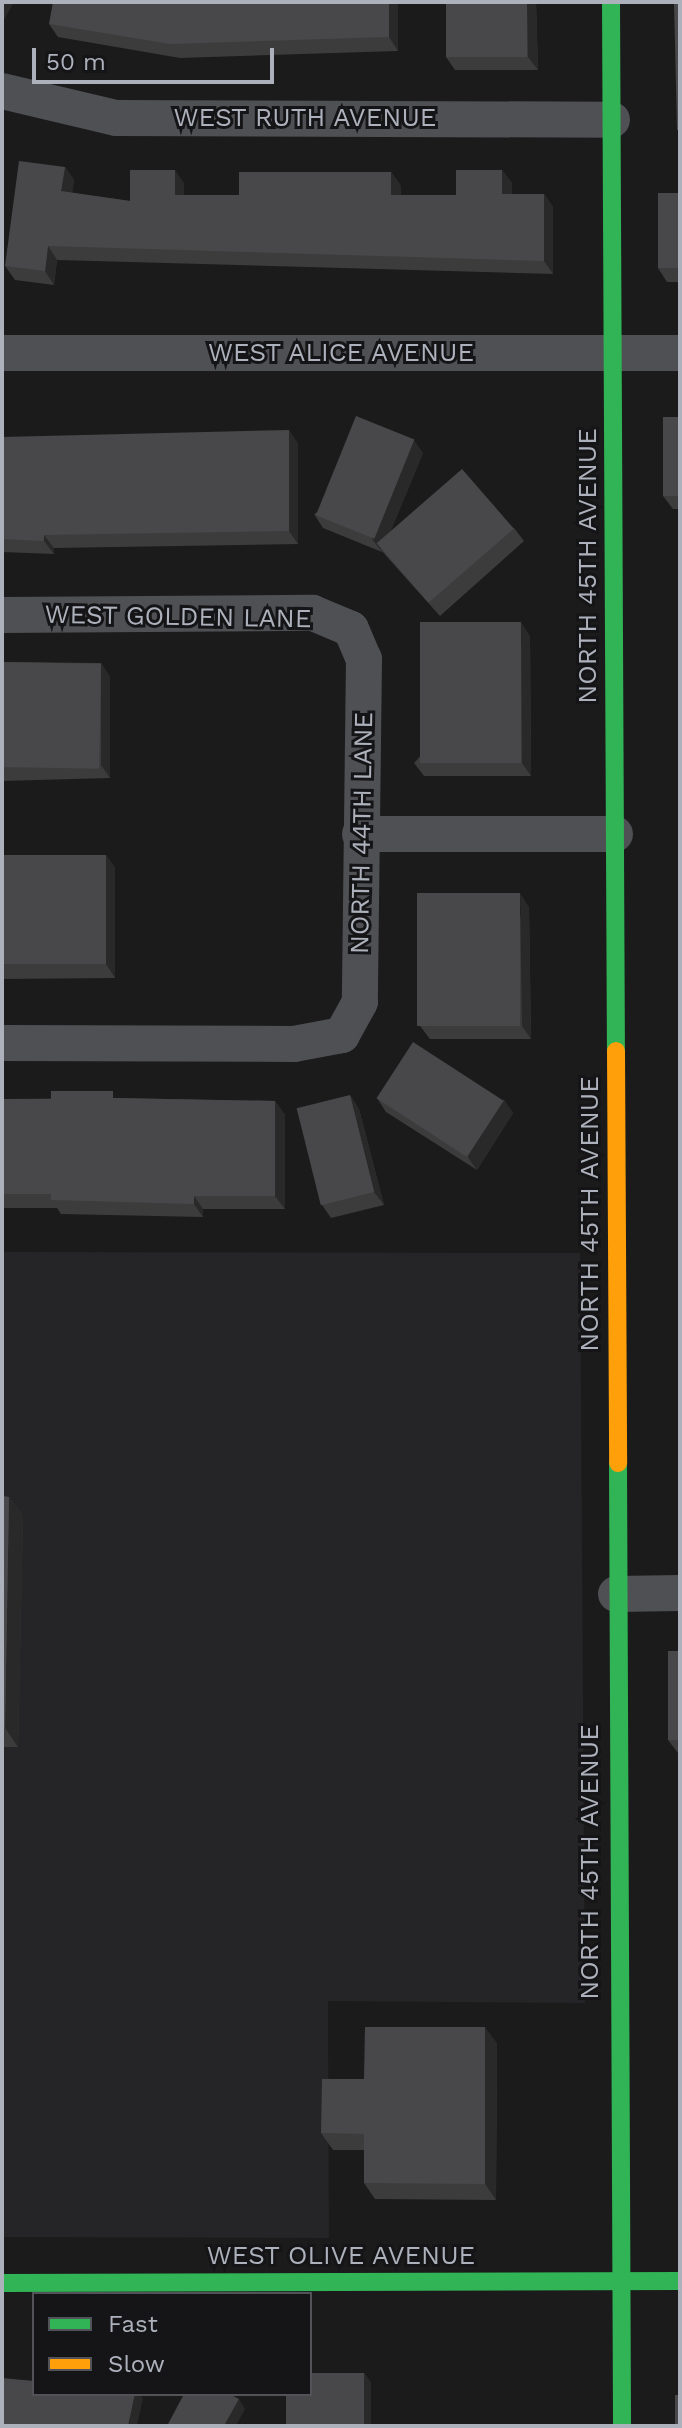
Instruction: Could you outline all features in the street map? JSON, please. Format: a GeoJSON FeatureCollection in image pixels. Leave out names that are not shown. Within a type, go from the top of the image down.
{"type":"FeatureCollection","features":[{"type":"Feature","properties":{"kind":"street","name":"NORTH 45TH AVENUE"},"geometry":{"type":"LineString","coordinates":[[611,2],[618,2281],[622,2426]]}},
{"type":"Feature","properties":{"kind":"street","name":"WEST RUTH AVENUE"},"geometry":{"type":"LineString","coordinates":[[2,91],[116,118],[612,120]]}},
{"type":"Feature","properties":{"kind":"street","name":"WEST ALICE AVENUE"},"geometry":{"type":"LineString","coordinates":[[2,353],[680,353]]}},
{"type":"Feature","properties":{"kind":"street","name":"WEST GOLDEN LANE"},"geometry":{"type":"LineString","coordinates":[[2,615],[313,613],[351,629]]}},
{"type":"Feature","properties":{"kind":"street","name":"NORTH 44TH LANE"},"geometry":{"type":"LineString","coordinates":[[2,1043],[294,1044],[342,1035],[360,1002],[364,659],[351,629]]}},
{"type":"Feature","properties":{"kind":"street"},"geometry":{"type":"LineString","coordinates":[[360,834],[615,834]]}},
{"type":"Feature","properties":{"kind":"street"},"geometry":{"type":"LineString","coordinates":[[616,1594],[680,1593]]}},
{"type":"Feature","properties":{"kind":"street","name":"WEST OLIVE AVENUE"},"geometry":{"type":"LineString","coordinates":[[2,2283],[680,2281]]}},
{"type":"Feature","properties":{"kind":"shaded area"},"geometry":{"type":"Polygon","coordinates":[[[2,1252],[580,1253],[585,2003],[328,2001],[329,2238],[2,2237],[2,1252]]]}},
{"type":"Feature","properties":{"kind":"building"},"geometry":{"type":"Polygon","coordinates":[[[53,2],[389,2],[389,37],[170,44],[49,24],[53,2]]]}},
{"type":"Feature","properties":{"kind":"building"},"geometry":{"type":"Polygon","coordinates":[[[446,2],[527,2],[527,57],[446,57],[446,2]]]}},
{"type":"Feature","properties":{"kind":"building"},"geometry":{"type":"Polygon","coordinates":[[[674,2],[680,2],[680,130],[677,130],[674,2]]]}},
{"type":"Feature","properties":{"kind":"building"},"geometry":{"type":"Polygon","coordinates":[[[19,161],[65,167],[61,191],[130,201],[130,170],[175,170],[175,195],[239,195],[239,172],[391,172],[391,195],[456,195],[456,170],[502,170],[502,194],[544,194],[544,261],[48,246],[45,271],[5,266],[19,161]]]}},
{"type":"Feature","properties":{"kind":"building"},"geometry":{"type":"Polygon","coordinates":[[[658,193],[680,193],[680,268],[658,268],[658,193]]]}},
{"type":"Feature","properties":{"kind":"building"},"geometry":{"type":"Polygon","coordinates":[[[356,416],[414,440],[374,539],[316,515],[356,416]]]}},
{"type":"Feature","properties":{"kind":"building"},"geometry":{"type":"Polygon","coordinates":[[[663,417],[680,417],[680,496],[663,496],[663,417]]]}},
{"type":"Feature","properties":{"kind":"building"},"geometry":{"type":"Polygon","coordinates":[[[289,430],[289,531],[44,535],[44,541],[2,539],[2,437],[289,430]]]}},
{"type":"Feature","properties":{"kind":"building"},"geometry":{"type":"Polygon","coordinates":[[[462,469],[514,529],[429,603],[377,543],[462,469]]]}},
{"type":"Feature","properties":{"kind":"building"},"geometry":{"type":"Polygon","coordinates":[[[420,622],[521,622],[521,763],[420,763],[420,622]]]}},
{"type":"Feature","properties":{"kind":"building"},"geometry":{"type":"Polygon","coordinates":[[[2,662],[101,664],[99,769],[2,767],[2,662]]]}},
{"type":"Feature","properties":{"kind":"building"},"geometry":{"type":"Polygon","coordinates":[[[2,855],[106,855],[106,964],[2,964],[2,855]]]}},
{"type":"Feature","properties":{"kind":"building"},"geometry":{"type":"Polygon","coordinates":[[[417,893],[520,893],[520,1026],[417,1026],[417,893]]]}},
{"type":"Feature","properties":{"kind":"building"},"geometry":{"type":"Polygon","coordinates":[[[413,1042],[504,1101],[467,1157],[377,1098],[413,1042]]]}},
{"type":"Feature","properties":{"kind":"building"},"geometry":{"type":"Polygon","coordinates":[[[51,1091],[113,1091],[113,1098],[275,1101],[275,1196],[194,1196],[194,1204],[51,1200],[51,1194],[2,1194],[2,1099],[51,1099],[51,1091]]]}},
{"type":"Feature","properties":{"kind":"building"},"geometry":{"type":"Polygon","coordinates":[[[350,1095],[374,1192],[321,1205],[297,1108],[350,1095]]]}},
{"type":"Feature","properties":{"kind":"building"},"geometry":{"type":"Polygon","coordinates":[[[2,1496],[9,1497],[5,1728],[2,1728],[2,1496]]]}},
{"type":"Feature","properties":{"kind":"building"},"geometry":{"type":"Polygon","coordinates":[[[668,1651],[680,1651],[680,1740],[668,1740],[668,1651]]]}},
{"type":"Feature","properties":{"kind":"building"},"geometry":{"type":"Polygon","coordinates":[[[365,2027],[485,2027],[485,2184],[364,2183],[364,2134],[321,2133],[322,2079],[364,2079],[365,2027]]]}},
{"type":"Feature","properties":{"kind":"building"},"geometry":{"type":"Polygon","coordinates":[[[312,2373],[364,2373],[364,2425],[286,2425],[286,2396],[312,2396],[312,2373]]]}},
{"type":"Feature","properties":{"kind":"building"},"geometry":{"type":"Polygon","coordinates":[[[2,2378],[32,2381],[32,2396],[135,2396],[128,2426],[2,2426],[2,2378]]]}},
{"type":"Feature","properties":{"kind":"building"},"geometry":{"type":"Polygon","coordinates":[[[675,2395],[680,2395],[680,2426],[675,2426],[675,2395]]]}},
{"type":"Feature","properties":{"kind":"building"},"geometry":{"type":"Polygon","coordinates":[[[183,2396],[233,2396],[239,2399],[224,2426],[167,2426],[183,2396]]]}},
{"type":"Feature","properties":{"kind":"traffic: fast"},"geometry":{"type":"LineString","coordinates":[[611,2],[616,1051]]}},
{"type":"Feature","properties":{"kind":"traffic: fast"},"geometry":{"type":"LineString","coordinates":[[618,1463],[622,2426]]}},
{"type":"Feature","properties":{"kind":"traffic: fast"},"geometry":{"type":"LineString","coordinates":[[2,2283],[680,2281]]}},
{"type":"Feature","properties":{"kind":"traffic: slow"},"geometry":{"type":"LineString","coordinates":[[616,1051],[618,1463]]}}]}
